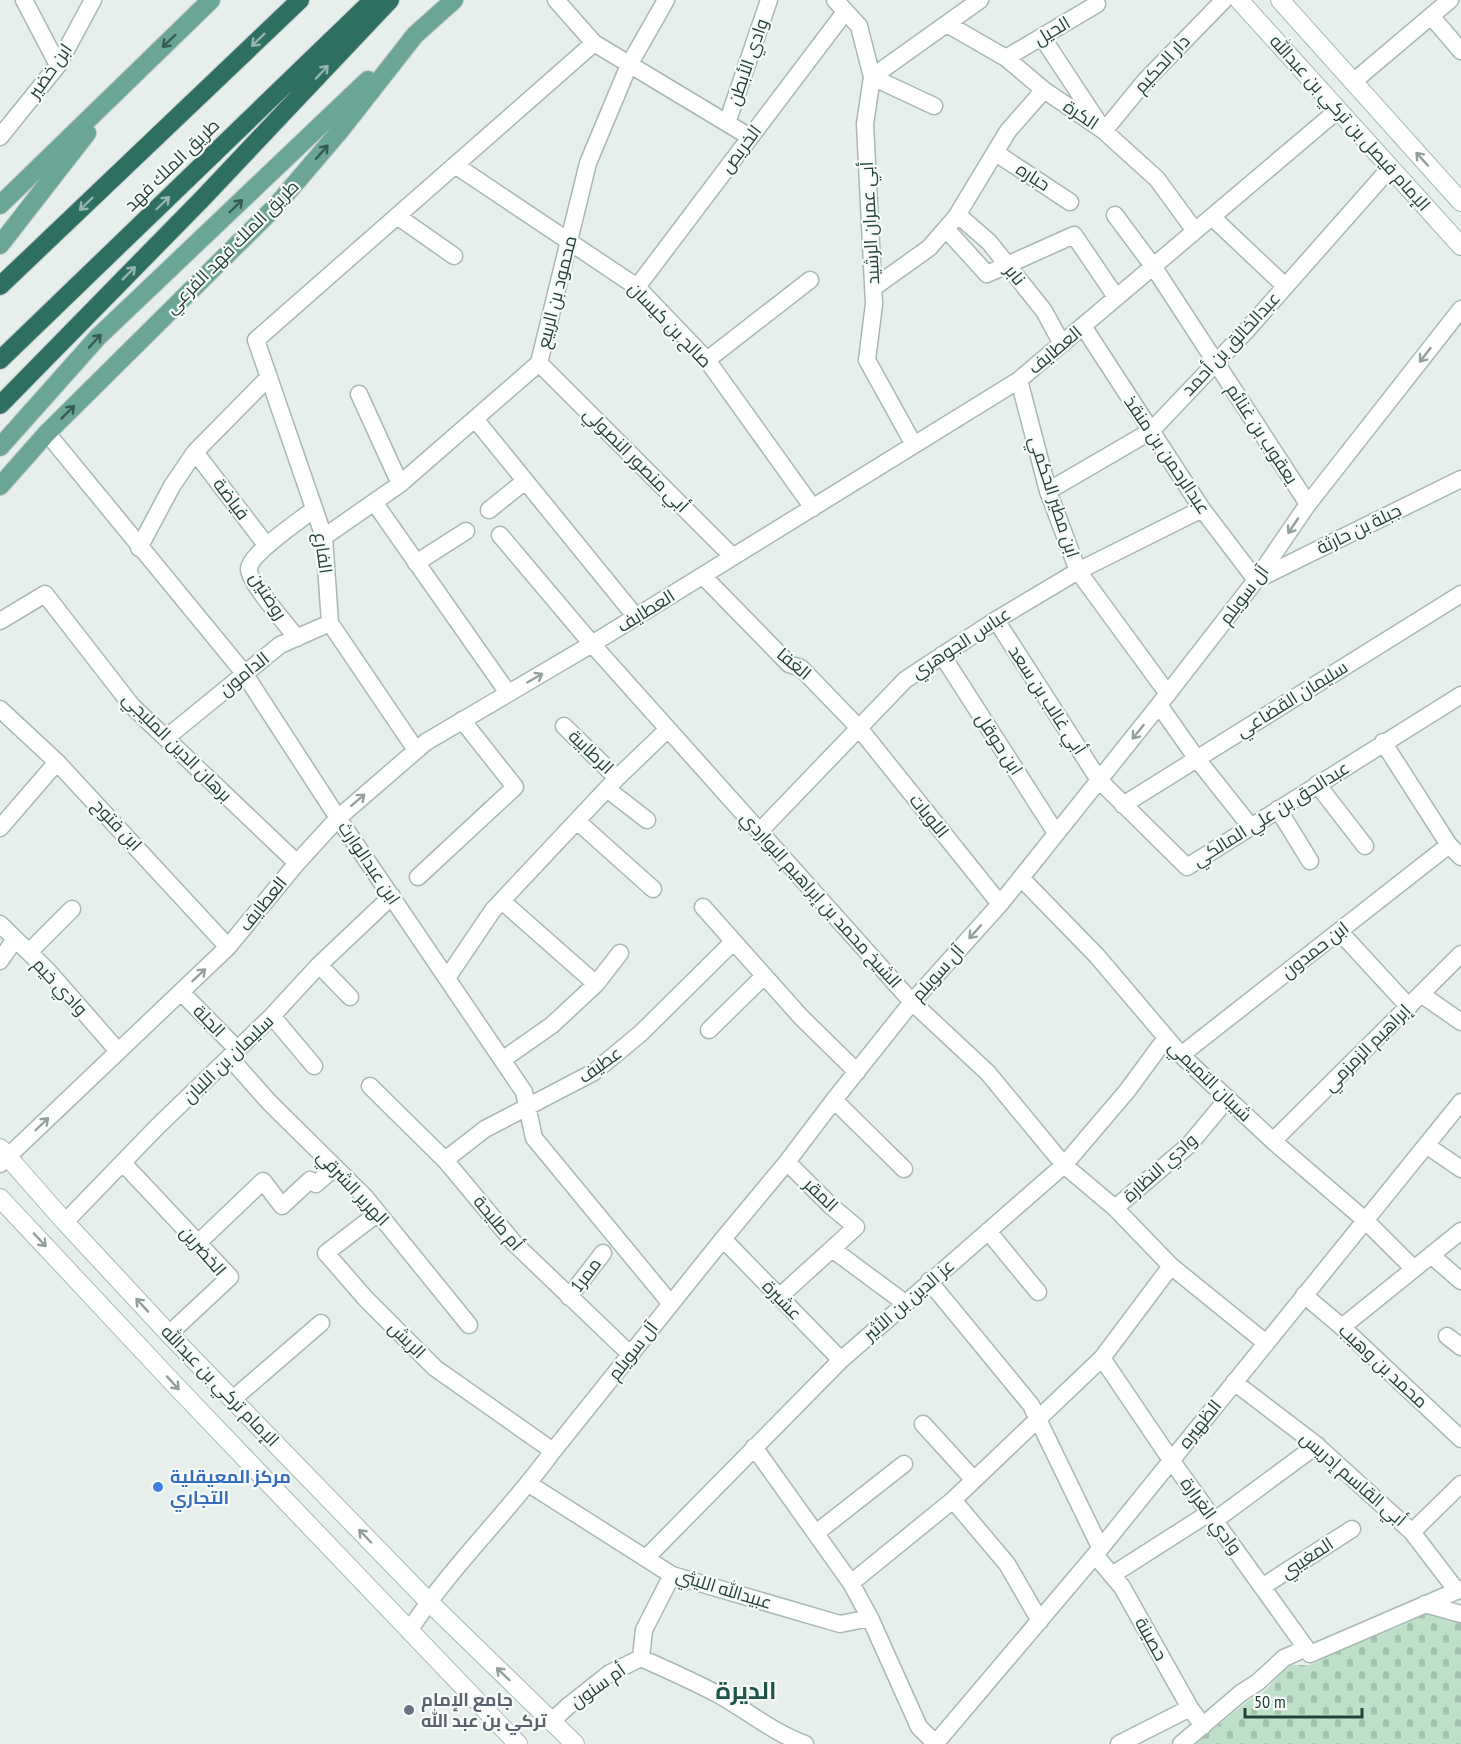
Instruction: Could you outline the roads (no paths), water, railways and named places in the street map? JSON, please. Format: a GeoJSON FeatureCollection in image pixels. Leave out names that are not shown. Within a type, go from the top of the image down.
{"type":"FeatureCollection","features":[{"type":"Feature","properties":{"kind":"highway","name":"طريق الملك فهد"},"geometry":{"type":"LineString","coordinates":[[0,286],[300,0]]}},
{"type":"Feature","properties":{"kind":"highway","name":"طريق الملك فهد"},"geometry":{"type":"LineString","coordinates":[[0,360],[374,0]]}},
{"type":"Feature","properties":{"kind":"highway"},"geometry":{"type":"LineString","coordinates":[[0,405],[203,198],[390,0]]}},
{"type":"Feature","properties":{"kind":"main road"},"geometry":{"type":"LineString","coordinates":[[0,205],[211,0]]}},
{"type":"Feature","properties":{"kind":"main road","name":"طريق الملك فهد الفرعي"},"geometry":{"type":"LineString","coordinates":[[0,486],[47,433],[275,207],[339,132],[415,35],[454,0]]}},
{"type":"Feature","properties":{"kind":"main road","name":"الإمام فيصل بن تركي بن عبدالله"},"geometry":{"type":"LineString","coordinates":[[1239,0],[1461,246]]}},
{"type":"Feature","properties":{"kind":"main road","name":"الإمام فيصل بن تركي بن عبدالله"},"geometry":{"type":"LineString","coordinates":[[1280,0],[1461,202]]}},
{"type":"Feature","properties":{"kind":"main road"},"geometry":{"type":"LineString","coordinates":[[0,447],[98,337],[415,35]]}},
{"type":"Feature","properties":{"kind":"main road"},"geometry":{"type":"LineString","coordinates":[[0,245],[129,80]]}},
{"type":"Feature","properties":{"kind":"main road","name":"الإمام تركي بن عبدالله"},"geometry":{"type":"LineString","coordinates":[[3,1156],[169,1334],[428,1601],[575,1744]]}},
{"type":"Feature","properties":{"kind":"main road","name":"الإمام تركي بن عبدالله"},"geometry":{"type":"LineString","coordinates":[[0,1198],[518,1744]]}},
{"type":"Feature","properties":{"kind":"street"},"geometry":{"type":"LineString","coordinates":[[24,0],[58,65]]}},
{"type":"Feature","properties":{"kind":"street","name":"ابن خضير"},"geometry":{"type":"LineString","coordinates":[[0,137],[58,65],[93,0]]}},
{"type":"Feature","properties":{"kind":"street"},"geometry":{"type":"LineString","coordinates":[[556,0],[594,43],[750,137]]}},
{"type":"Feature","properties":{"kind":"street","name":"محمود بن الربيع"},"geometry":{"type":"LineString","coordinates":[[324,537],[400,484],[539,363],[588,163],[629,65],[666,0]]}},
{"type":"Feature","properties":{"kind":"street","name":"وادي الأبطن"},"geometry":{"type":"LineString","coordinates":[[727,123],[769,0]]}},
{"type":"Feature","properties":{"kind":"street"},"geometry":{"type":"LineString","coordinates":[[934,106],[872,76],[980,0]]}},
{"type":"Feature","properties":{"kind":"street","name":"دار الحكيم"},"geometry":{"type":"LineString","coordinates":[[1104,131],[1145,81],[1224,0]]}},
{"type":"Feature","properties":{"kind":"street"},"geometry":{"type":"LineString","coordinates":[[1353,82],[1450,0]]}},
{"type":"Feature","properties":{"kind":"street","name":"الحيل"},"geometry":{"type":"LineString","coordinates":[[1006,58],[1097,4]]}},
{"type":"Feature","properties":{"kind":"street","name":"أبي عمران الرشيد"},"geometry":{"type":"LineString","coordinates":[[840,6],[859,26],[872,76],[865,124],[874,304],[867,360],[914,445]]}},
{"type":"Feature","properties":{"kind":"street","name":"الخريص"},"geometry":{"type":"LineString","coordinates":[[637,287],[750,137],[840,6]]}},
{"type":"Feature","properties":{"kind":"street"},"geometry":{"type":"LineString","coordinates":[[1431,16],[1461,51]]}},
{"type":"Feature","properties":{"kind":"street","name":"الكرة"},"geometry":{"type":"LineString","coordinates":[[947,24],[1006,58],[1044,90],[1104,131],[1157,179],[1195,231]]}},
{"type":"Feature","properties":{"kind":"street"},"geometry":{"type":"LineString","coordinates":[[1042,37],[1104,131]]}},
{"type":"Feature","properties":{"kind":"street"},"geometry":{"type":"LineString","coordinates":[[454,256],[397,216],[594,43]]}},
{"type":"Feature","properties":{"kind":"street"},"geometry":{"type":"LineString","coordinates":[[873,288],[929,248],[946,229],[958,214],[1008,131],[1044,90]]}},
{"type":"Feature","properties":{"kind":"street","name":"العطايف"},"geometry":{"type":"LineString","coordinates":[[3,1156],[228,947],[297,863],[338,818],[426,742],[592,645],[1019,380],[1338,110]]}},
{"type":"Feature","properties":{"kind":"street","name":"حباره"},"geometry":{"type":"LineString","coordinates":[[996,153],[1070,202]]}},
{"type":"Feature","properties":{"kind":"street","name":"صالح بن كيسان"},"geometry":{"type":"LineString","coordinates":[[455,165],[637,287],[707,360],[813,508]]}},
{"type":"Feature","properties":{"kind":"street","name":"عبدالخالق بن أحمد"},"geometry":{"type":"LineString","coordinates":[[1048,491],[1151,431],[1215,361],[1246,331],[1390,168]]}},
{"type":"Feature","properties":{"kind":"street","name":"نابر"},"geometry":{"type":"LineString","coordinates":[[958,214],[989,242],[1044,311],[1062,344]]}},
{"type":"Feature","properties":{"kind":"street","name":"يعقوب بن غنائم"},"geometry":{"type":"LineString","coordinates":[[1115,215],[1154,266],[1308,504]]}},
{"type":"Feature","properties":{"kind":"street","name":"الفارع"},"geometry":{"type":"LineString","coordinates":[[330,623],[324,537],[256,339],[397,216]]}},
{"type":"Feature","properties":{"kind":"street"},"geometry":{"type":"LineString","coordinates":[[1212,217],[1285,286]]}},
{"type":"Feature","properties":{"kind":"street"},"geometry":{"type":"LineString","coordinates":[[946,229],[987,274],[1074,235],[1116,297]]}},
{"type":"Feature","properties":{"kind":"street"},"geometry":{"type":"LineString","coordinates":[[707,360],[810,280]]}},
{"type":"Feature","properties":{"kind":"street","name":"آل سويلم"},"geometry":{"type":"LineString","coordinates":[[409,1631],[428,1601],[529,1484],[912,1002],[1000,904],[1163,700],[1256,580],[1308,504],[1461,309]]}},
{"type":"Feature","properties":{"kind":"street","name":"عبدالرحمن بن منقذ"},"geometry":{"type":"LineString","coordinates":[[1083,326],[1202,509],[1256,580]]}},
{"type":"Feature","properties":{"kind":"street","name":"أبي منصور النصولي"},"geometry":{"type":"LineString","coordinates":[[539,363],[733,557]]}},
{"type":"Feature","properties":{"kind":"street"},"geometry":{"type":"LineString","coordinates":[[139,548],[172,486],[195,452],[269,377]]}},
{"type":"Feature","properties":{"kind":"street","name":"ابن مطير الحكمي"},"geometry":{"type":"LineString","coordinates":[[1019,380],[1048,491],[1078,571],[1163,700],[1197,759],[1251,827]]}},
{"type":"Feature","properties":{"kind":"street"},"geometry":{"type":"LineString","coordinates":[[359,394],[400,484]]}},
{"type":"Feature","properties":{"kind":"street"},"geometry":{"type":"LineString","coordinates":[[475,419],[636,617]]}},
{"type":"Feature","properties":{"kind":"street","name":"ابن عبدالوارث"},"geometry":{"type":"LineString","coordinates":[[47,433],[139,548],[244,673],[338,818],[524,1092],[534,1138],[671,1304]]}},
{"type":"Feature","properties":{"kind":"street","name":"فياضة"},"geometry":{"type":"LineString","coordinates":[[195,452],[267,546]]}},
{"type":"Feature","properties":{"kind":"street","name":"جبلة بن حارثة"},"geometry":{"type":"LineString","coordinates":[[1256,580],[1461,479]]}},
{"type":"Feature","properties":{"kind":"street"},"geometry":{"type":"LineString","coordinates":[[489,510],[525,481]]}},
{"type":"Feature","properties":{"kind":"street"},"geometry":{"type":"LineString","coordinates":[[374,502],[508,693]]}},
{"type":"Feature","properties":{"kind":"street","name":"روضتين"},"geometry":{"type":"LineString","coordinates":[[297,638],[250,576],[249,568],[252,560],[267,546],[314,509]]}},
{"type":"Feature","properties":{"kind":"street","name":"عباس الجوهري"},"geometry":{"type":"LineString","coordinates":[[760,831],[904,680],[996,620],[1078,571],[1202,509]]}},
{"type":"Feature","properties":{"kind":"street"},"geometry":{"type":"LineString","coordinates":[[416,563],[465,531]]}},
{"type":"Feature","properties":{"kind":"street","name":"الشيخ محمد بن إبراهيم البواردي"},"geometry":{"type":"LineString","coordinates":[[500,535],[592,645],[912,1002],[988,1073],[1064,1165],[1115,1208],[1172,1266],[1266,1343]]}},
{"type":"Feature","properties":{"kind":"street","name":"الغفا"},"geometry":{"type":"LineString","coordinates":[[703,576],[789,664],[801,668],[859,728]]}},
{"type":"Feature","properties":{"kind":"street","name":"برهان الدين المليجي"},"geometry":{"type":"LineString","coordinates":[[0,621],[45,594],[132,706],[297,863]]}},
{"type":"Feature","properties":{"kind":"street","name":"سليمان القضاعي"},"geometry":{"type":"LineString","coordinates":[[1123,805],[1461,594]]}},
{"type":"Feature","properties":{"kind":"street","name":"أبي غالب بن سعد"},"geometry":{"type":"LineString","coordinates":[[996,620],[1099,780]]}},
{"type":"Feature","properties":{"kind":"street"},"geometry":{"type":"LineString","coordinates":[[330,623],[416,750]]}},
{"type":"Feature","properties":{"kind":"street","name":"الدامون"},"geometry":{"type":"LineString","coordinates":[[166,738],[280,645],[330,623]]}},
{"type":"Feature","properties":{"kind":"street","name":"ابن حوقل"},"geometry":{"type":"LineString","coordinates":[[942,655],[1056,833]]}},
{"type":"Feature","properties":{"kind":"street","name":"عبدالحق بن علي المالكي"},"geometry":{"type":"LineString","coordinates":[[1099,780],[1186,867],[1461,695]]}},
{"type":"Feature","properties":{"kind":"street","name":"ابن فتوح"},"geometry":{"type":"LineString","coordinates":[[0,709],[57,762],[228,947]]}},
{"type":"Feature","properties":{"kind":"street"},"geometry":{"type":"LineString","coordinates":[[418,877],[515,787],[462,720]]}},
{"type":"Feature","properties":{"kind":"street","name":"الرطابية"},"geometry":{"type":"LineString","coordinates":[[564,726],[647,820]]}},
{"type":"Feature","properties":{"kind":"street","name":"اللويات"},"geometry":{"type":"LineString","coordinates":[[859,728],[1000,904]]}},
{"type":"Feature","properties":{"kind":"street"},"geometry":{"type":"LineString","coordinates":[[447,978],[493,910],[612,783],[668,729]]}},
{"type":"Feature","properties":{"kind":"street"},"geometry":{"type":"LineString","coordinates":[[1383,742],[1449,844],[1461,858]]}},
{"type":"Feature","properties":{"kind":"street"},"geometry":{"type":"LineString","coordinates":[[0,828],[57,762]]}},
{"type":"Feature","properties":{"kind":"street"},"geometry":{"type":"LineString","coordinates":[[1317,784],[1365,846]]}},
{"type":"Feature","properties":{"kind":"street"},"geometry":{"type":"LineString","coordinates":[[1278,809],[1310,861]]}},
{"type":"Feature","properties":{"kind":"street"},"geometry":{"type":"LineString","coordinates":[[577,820],[652,889]]}},
{"type":"Feature","properties":{"kind":"street","name":"ابن حمدون"},"geometry":{"type":"LineString","coordinates":[[1181,1055],[1449,844]]}},
{"type":"Feature","properties":{"kind":"street","name":"شيبان التميمي"},"geometry":{"type":"LineString","coordinates":[[1021,878],[1097,956],[1181,1055],[1273,1141],[1365,1220],[1414,1269]]}},
{"type":"Feature","properties":{"kind":"street","name":"سليمان بن اللبان"},"geometry":{"type":"LineString","coordinates":[[65,1222],[272,1016],[319,965],[392,896]]}},
{"type":"Feature","properties":{"kind":"street"},"geometry":{"type":"LineString","coordinates":[[502,901],[596,984]]}},
{"type":"Feature","properties":{"kind":"street"},"geometry":{"type":"LineString","coordinates":[[703,908],[801,1017],[857,1072]]}},
{"type":"Feature","properties":{"kind":"street"},"geometry":{"type":"LineString","coordinates":[[28,952],[72,909]]}},
{"type":"Feature","properties":{"kind":"street","name":"وادي خيم"},"geometry":{"type":"LineString","coordinates":[[0,924],[48,971],[118,1051]]}},
{"type":"Feature","properties":{"kind":"street"},"geometry":{"type":"LineString","coordinates":[[1339,931],[1409,1007]]}},
{"type":"Feature","properties":{"kind":"street"},"geometry":{"type":"LineString","coordinates":[[0,961],[15,939]]}},
{"type":"Feature","properties":{"kind":"street","name":"عطيف"},"geometry":{"type":"LineString","coordinates":[[445,1160],[485,1129],[594,1072],[640,1033],[733,942]]}},
{"type":"Feature","properties":{"kind":"street"},"geometry":{"type":"LineString","coordinates":[[502,1060],[552,1025],[596,984],[620,953]]}},
{"type":"Feature","properties":{"kind":"street","name":"إبراهيم الزمزمي"},"geometry":{"type":"LineString","coordinates":[[1273,1141],[1461,954]]}},
{"type":"Feature","properties":{"kind":"street"},"geometry":{"type":"LineString","coordinates":[[319,965],[350,997]]}},
{"type":"Feature","properties":{"kind":"street"},"geometry":{"type":"LineString","coordinates":[[709,1030],[764,976]]}},
{"type":"Feature","properties":{"kind":"street","name":"الجلة"},"geometry":{"type":"LineString","coordinates":[[181,992],[234,1054]]}},
{"type":"Feature","properties":{"kind":"street"},"geometry":{"type":"LineString","coordinates":[[1421,994],[1461,1022]]}},
{"type":"Feature","properties":{"kind":"street"},"geometry":{"type":"LineString","coordinates":[[272,1016],[314,1066]]}},
{"type":"Feature","properties":{"kind":"street","name":"عز الدين بن الأثير"},"geometry":{"type":"LineString","coordinates":[[647,1557],[841,1360],[1064,1165],[1127,1090],[1166,1038]]}},
{"type":"Feature","properties":{"kind":"street","name":"الهرير الشرقي"},"geometry":{"type":"LineString","coordinates":[[234,1054],[269,1102],[365,1197],[469,1325]]}},
{"type":"Feature","properties":{"kind":"street","name":"أم طليحة"},"geometry":{"type":"LineString","coordinates":[[370,1086],[445,1160],[514,1244],[631,1355]]}},
{"type":"Feature","properties":{"kind":"street","name":"وادي النظارة"},"geometry":{"type":"LineString","coordinates":[[1115,1208],[1189,1145],[1228,1098]]}},
{"type":"Feature","properties":{"kind":"street"},"geometry":{"type":"LineString","coordinates":[[834,1100],[904,1169]]}},
{"type":"Feature","properties":{"kind":"street","name":"الظهيره"},"geometry":{"type":"LineString","coordinates":[[936,1744],[1098,1551],[1461,1102]]}},
{"type":"Feature","properties":{"kind":"street"},"geometry":{"type":"LineString","coordinates":[[1426,1145],[1461,1169]]}},
{"type":"Feature","properties":{"kind":"street","name":"المقر"},"geometry":{"type":"LineString","coordinates":[[787,1162],[831,1206],[856,1227],[832,1249]]}},
{"type":"Feature","properties":{"kind":"street","name":"الخضرين"},"geometry":{"type":"LineString","coordinates":[[123,1163],[230,1277],[169,1334]]}},
{"type":"Feature","properties":{"kind":"street"},"geometry":{"type":"LineString","coordinates":[[198,1243],[263,1180],[282,1206],[310,1180],[316,1184],[335,1167]]}},
{"type":"Feature","properties":{"kind":"street","name":"الريش"},"geometry":{"type":"LineString","coordinates":[[378,1213],[326,1253],[366,1299],[435,1368],[553,1451]]}},
{"type":"Feature","properties":{"kind":"street"},"geometry":{"type":"LineString","coordinates":[[988,1231],[1038,1292]]}},
{"type":"Feature","properties":{"kind":"street"},"geometry":{"type":"LineString","coordinates":[[1342,1327],[1461,1231]]}},
{"type":"Feature","properties":{"kind":"street","name":"عشيرة"},"geometry":{"type":"LineString","coordinates":[[723,1239],[841,1360]]}},
{"type":"Feature","properties":{"kind":"street"},"geometry":{"type":"LineString","coordinates":[[779,1297],[832,1249],[905,1303]]}},
{"type":"Feature","properties":{"kind":"street","name":"ممر1"},"geometry":{"type":"LineString","coordinates":[[569,1297],[603,1253]]}},
{"type":"Feature","properties":{"kind":"street"},"geometry":{"type":"LineString","coordinates":[[1431,1255],[1461,1281]]}},
{"type":"Feature","properties":{"kind":"street"},"geometry":{"type":"LineString","coordinates":[[851,1583],[953,1500],[1102,1358],[1172,1266]]}},
{"type":"Feature","properties":{"kind":"street","name":"حصينة"},"geometry":{"type":"LineString","coordinates":[[929,1281],[1031,1405],[1098,1551],[1122,1587],[1190,1708],[1203,1726]]}},
{"type":"Feature","properties":{"kind":"street","name":"محمد بن وهيب"},"geometry":{"type":"LineString","coordinates":[[1304,1296],[1342,1327],[1461,1439]]}},
{"type":"Feature","properties":{"kind":"street"},"geometry":{"type":"LineString","coordinates":[[233,1399],[321,1323]]}},
{"type":"Feature","properties":{"kind":"street"},"geometry":{"type":"LineString","coordinates":[[1447,1336],[1461,1347]]}},
{"type":"Feature","properties":{"kind":"street","name":"وادي الغرارة"},"geometry":{"type":"LineString","coordinates":[[1102,1358],[1171,1460],[1306,1648]]}},
{"type":"Feature","properties":{"kind":"street","name":"أبي القاسم إدريس"},"geometry":{"type":"LineString","coordinates":[[1234,1382],[1317,1445],[1412,1532],[1459,1590]]}},
{"type":"Feature","properties":{"kind":"street"},"geometry":{"type":"LineString","coordinates":[[923,1424],[974,1480]]}},
{"type":"Feature","properties":{"kind":"street"},"geometry":{"type":"LineString","coordinates":[[1112,1575],[1212,1517],[1317,1445]]}},
{"type":"Feature","properties":{"kind":"street"},"geometry":{"type":"LineString","coordinates":[[754,1447],[851,1583],[870,1618],[919,1727],[936,1744]]}},
{"type":"Feature","properties":{"kind":"street"},"geometry":{"type":"LineString","coordinates":[[816,1533],[904,1464]]}},
{"type":"Feature","properties":{"kind":"street","name":"عبيدالله الليثي"},"geometry":{"type":"LineString","coordinates":[[529,1484],[672,1575],[840,1624],[870,1618]]}},
{"type":"Feature","properties":{"kind":"street"},"geometry":{"type":"LineString","coordinates":[[1412,1532],[1461,1484]]}},
{"type":"Feature","properties":{"kind":"street"},"geometry":{"type":"LineString","coordinates":[[953,1500],[1007,1564],[1040,1621]]}},
{"type":"Feature","properties":{"kind":"street","name":"المغيبي"},"geometry":{"type":"LineString","coordinates":[[1262,1587],[1352,1529]]}},
{"type":"Feature","properties":{"kind":"street"},"geometry":{"type":"LineString","coordinates":[[641,1658],[644,1630],[672,1575]]}},
{"type":"Feature","properties":{"kind":"street"},"geometry":{"type":"LineString","coordinates":[[1181,1744],[1284,1658],[1306,1648],[1310,1654],[1459,1590]]}},
{"type":"Feature","properties":{"kind":"street"},"geometry":{"type":"LineString","coordinates":[[1425,1604],[1461,1614]]}},
{"type":"Feature","properties":{"kind":"street","name":"أم سنون"},"geometry":{"type":"LineString","coordinates":[[552,1721],[610,1673],[641,1658],[703,1687],[778,1732],[805,1744]]}},
{"type":"Feature","properties":{"kind":"street"},"geometry":{"type":"LineString","coordinates":[[1119,1744],[1190,1708]]}},
{"type":"Feature","properties":{"kind":"place","name":"مركز المعيقلية التجاري"},"geometry":{"type":"Point","coordinates":[158,1487]}},
{"type":"Feature","properties":{"kind":"place","name":"جامع الإمام تركي بن عبد الله"},"geometry":{"type":"Point","coordinates":[409,1710]}},
{"type":"Feature","properties":{"kind":"district","name":"الديرة"},"geometry":{"type":"Point","coordinates":[746,1691]}}]}
